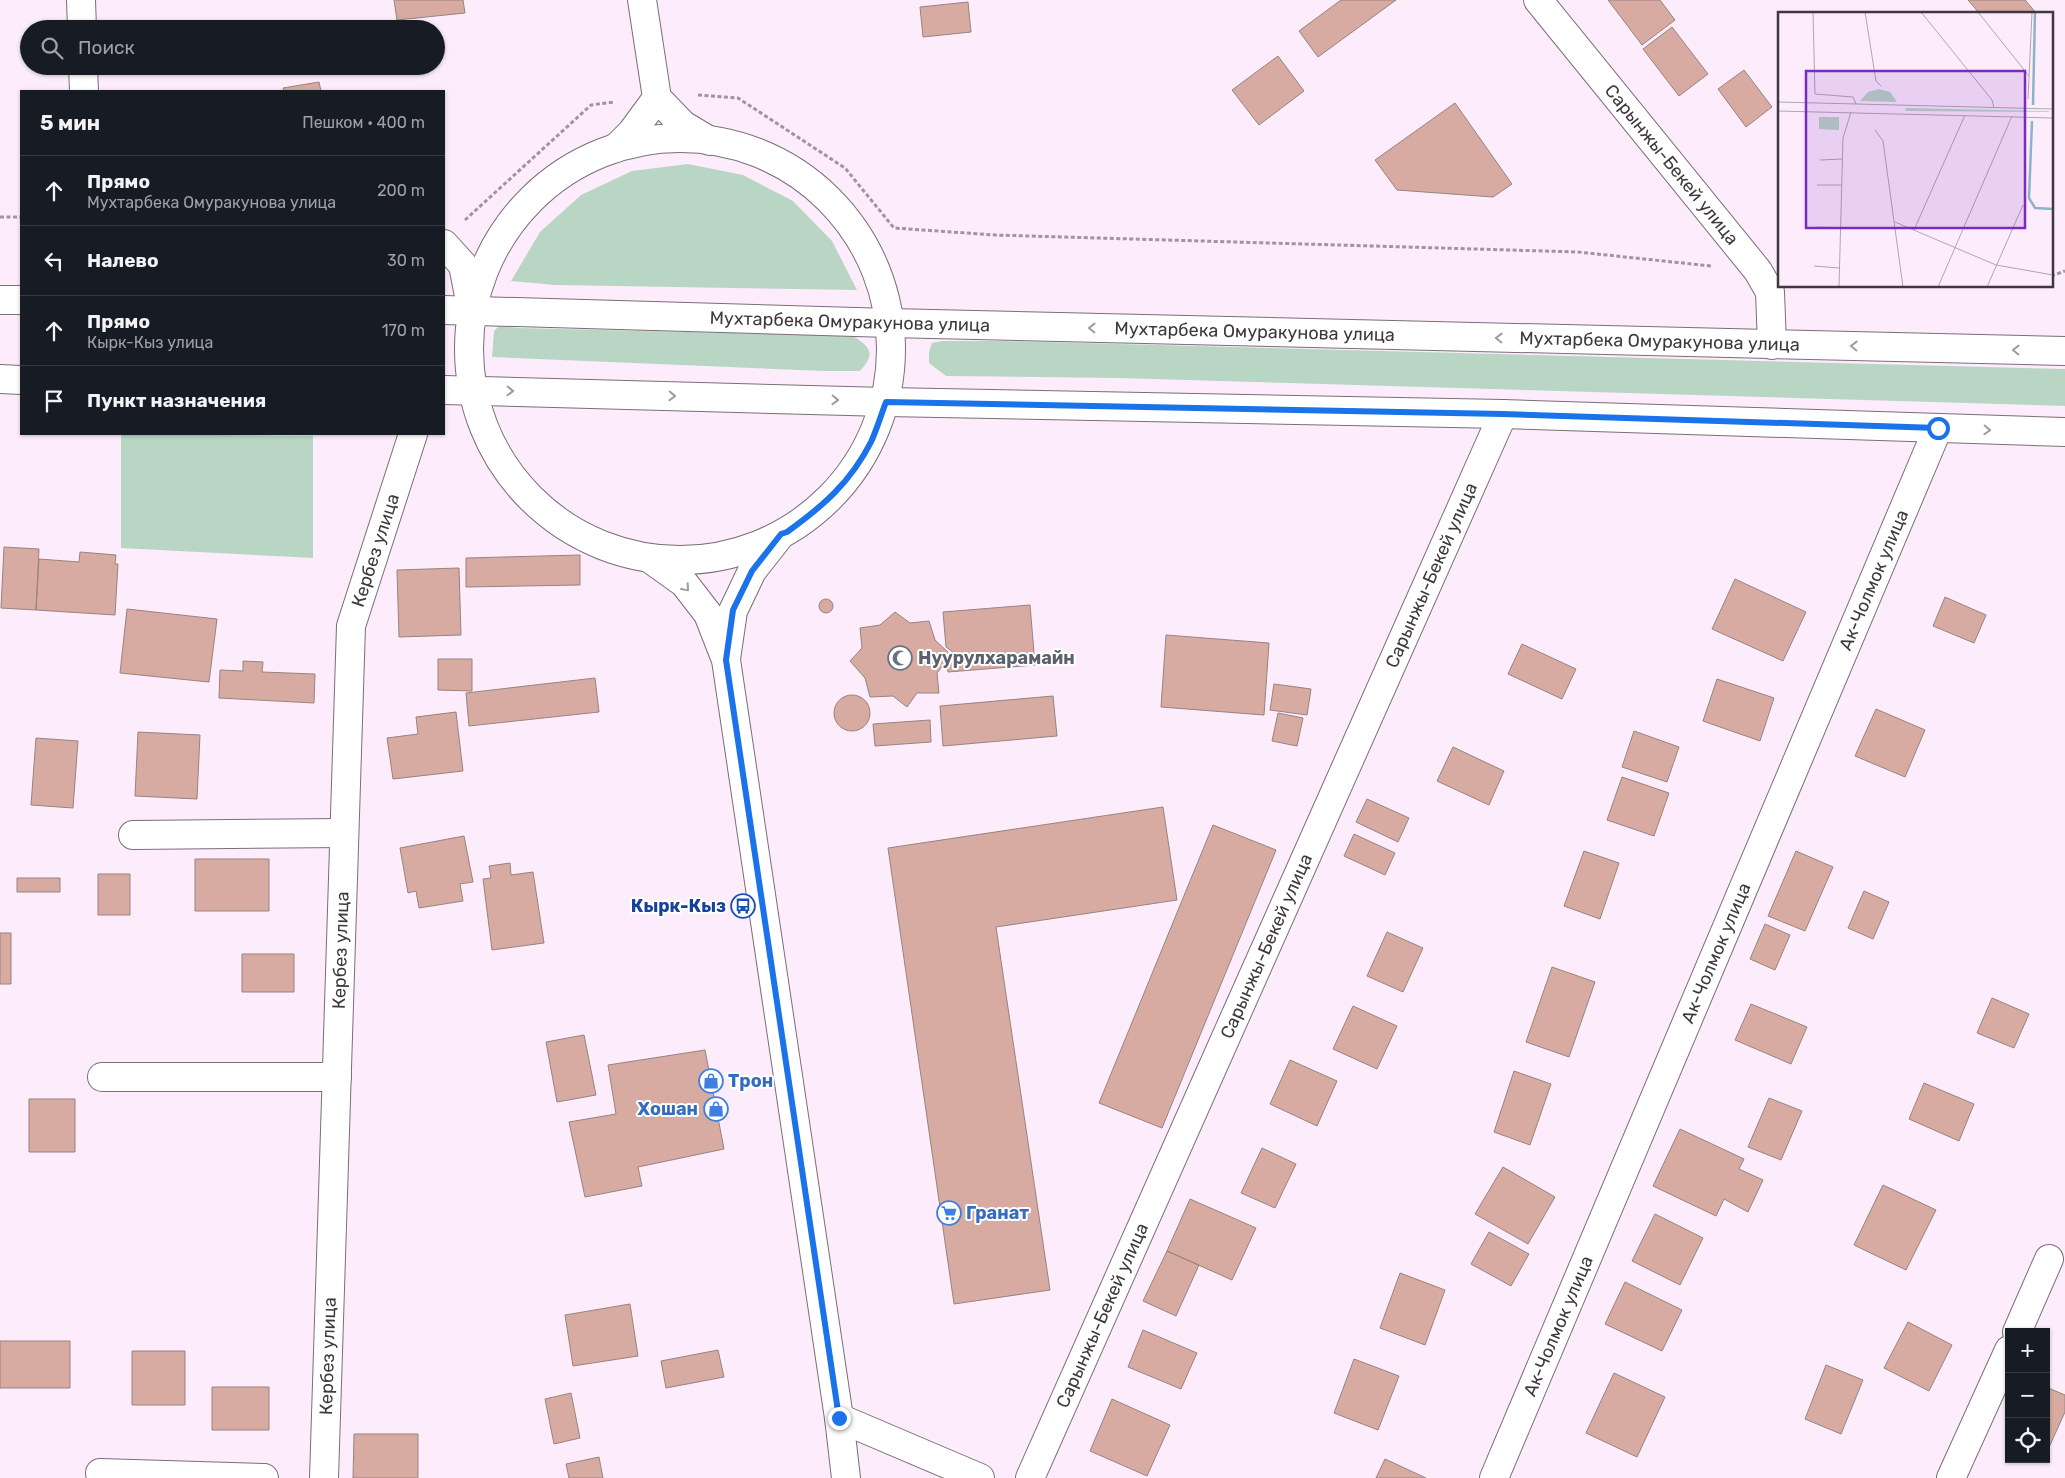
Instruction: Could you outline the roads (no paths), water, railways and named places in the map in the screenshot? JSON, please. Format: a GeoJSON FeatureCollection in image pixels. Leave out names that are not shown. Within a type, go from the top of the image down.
{"type":"FeatureCollection","features":[{"type":"Feature","properties":{"kind":"street"},"geometry":{"type":"LineString","coordinates":[[81,0],[82,20]]}},
{"type":"Feature","properties":{"kind":"street"},"geometry":{"type":"LineString","coordinates":[[642,0],[657,98],[683,125],[710,141]]}},
{"type":"Feature","properties":{"kind":"street","name":"Сарынжы-Бекей улица"},"geometry":{"type":"LineString","coordinates":[[1538,0],[1758,271],[1770,292],[1772,344]]}},
{"type":"Feature","properties":{"kind":"street"},"geometry":{"type":"LineString","coordinates":[[83,75],[84,90]]}},
{"type":"Feature","properties":{"kind":"street"},"geometry":{"type":"LineString","coordinates":[[616,148],[632,132],[657,98]]}},
{"type":"Feature","properties":{"kind":"street"},"geometry":{"type":"LineString","coordinates":[[695,138],[710,141],[736,145],[775,160],[810,182],[840,211],[865,245],[882,282],[890,323],[892,363],[886,402],[871,441],[849,477],[821,508],[787,532],[749,550],[708,559],[668,560],[648,558],[628,554],[591,541],[556,521],[526,495],[497,454],[483,428],[472,390],[468,350],[472,310],[482,274],[499,240],[521,209],[549,183],[573,168],[616,148],[653,140],[695,138]]}},
{"type":"Feature","properties":{"kind":"street"},"geometry":{"type":"LineString","coordinates":[[451,234],[463,265],[472,310]]}},
{"type":"Feature","properties":{"kind":"street"},"geometry":{"type":"LineString","coordinates":[[0,300],[20,300]]}},
{"type":"Feature","properties":{"kind":"street","name":"Мухтарбека Омуракунова улица"},"geometry":{"type":"LineString","coordinates":[[445,310],[890,323],[2065,351]]}},
{"type":"Feature","properties":{"kind":"street"},"geometry":{"type":"LineString","coordinates":[[0,379],[20,380]]}},
{"type":"Feature","properties":{"kind":"street"},"geometry":{"type":"LineString","coordinates":[[445,390],[886,402],[1503,414],[2065,432]]}},
{"type":"Feature","properties":{"kind":"street","name":"Сарынжы-Бекей улица"},"geometry":{"type":"LineString","coordinates":[[1030,1478],[1503,414]]}},
{"type":"Feature","properties":{"kind":"street","name":"Ак-Чолмок улица"},"geometry":{"type":"LineString","coordinates":[[1494,1478],[1938,428]]}},
{"type":"Feature","properties":{"kind":"street","name":"Кербез улица"},"geometry":{"type":"LineString","coordinates":[[324,1478],[351,626],[414,435]]}},
{"type":"Feature","properties":{"kind":"street"},"geometry":{"type":"LineString","coordinates":[[726,660],[733,610],[752,571],[781,534]]}},
{"type":"Feature","properties":{"kind":"street"},"geometry":{"type":"LineString","coordinates":[[648,558],[684,584],[708,614],[726,660],[839,1418],[846,1478]]}},
{"type":"Feature","properties":{"kind":"street"},"geometry":{"type":"LineString","coordinates":[[133,835],[344,833]]}},
{"type":"Feature","properties":{"kind":"street"},"geometry":{"type":"LineString","coordinates":[[102,1077],[337,1077]]}},
{"type":"Feature","properties":{"kind":"street"},"geometry":{"type":"LineString","coordinates":[[2019,1328],[2050,1259]]}},
{"type":"Feature","properties":{"kind":"street"},"geometry":{"type":"LineString","coordinates":[[1951,1478],[2005,1359]]}},
{"type":"Feature","properties":{"kind":"street"},"geometry":{"type":"LineString","coordinates":[[839,1418],[980,1478]]}},
{"type":"Feature","properties":{"kind":"street"},"geometry":{"type":"LineString","coordinates":[[100,1473],[264,1478]]}},
{"type":"Feature","properties":{"kind":"place","name":"Нуурулхарамайн"},"geometry":{"type":"Point","coordinates":[900,658]}},
{"type":"Feature","properties":{"kind":"place","name":"Кырк-Кыз"},"geometry":{"type":"Point","coordinates":[743,906]}},
{"type":"Feature","properties":{"kind":"place","name":"Трон"},"geometry":{"type":"Point","coordinates":[711,1081]}},
{"type":"Feature","properties":{"kind":"place","name":"Хошан"},"geometry":{"type":"Point","coordinates":[716,1109]}},
{"type":"Feature","properties":{"kind":"place","name":"Гранат"},"geometry":{"type":"Point","coordinates":[949,1213]}}]}
